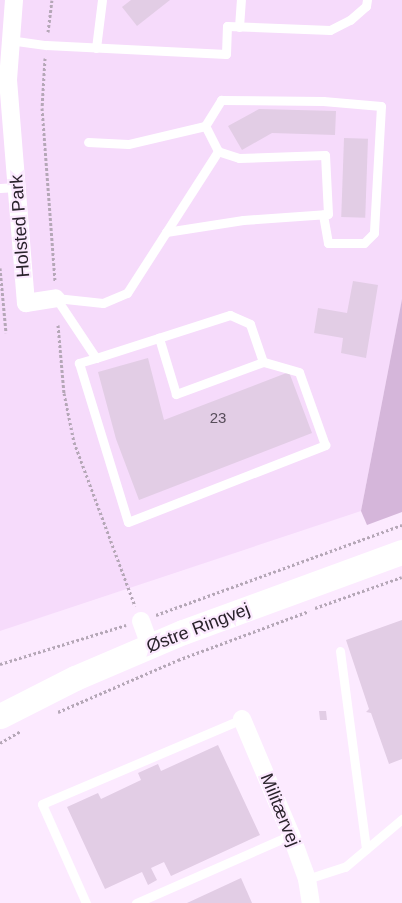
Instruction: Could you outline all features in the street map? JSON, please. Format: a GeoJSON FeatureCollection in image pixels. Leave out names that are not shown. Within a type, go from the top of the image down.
{"type":"FeatureCollection","features":[{"type":"Feature","properties":{"kind":"street","name":"Holsted Park"},"geometry":{"type":"LineString","coordinates":[[14,0],[4,84],[9,187],[26,303],[56,298]]}},
{"type":"Feature","properties":{"kind":"street","name":"Østre Ringvej"},"geometry":{"type":"LineString","coordinates":[[0,716],[75,678],[150,646],[402,552]]}},
{"type":"Feature","properties":{"kind":"street"},"geometry":{"type":"LineString","coordinates":[[141,621],[150,646]]}},
{"type":"Feature","properties":{"kind":"street","name":"Militærvej"},"geometry":{"type":"LineString","coordinates":[[242,719],[291,835],[307,879],[310,903]]}},
{"type":"Feature","properties":{"kind":"lane"},"geometry":{"type":"LineString","coordinates":[[96,48],[102,0]]}},
{"type":"Feature","properties":{"kind":"lane"},"geometry":{"type":"LineString","coordinates":[[239,27],[240,0]]}},
{"type":"Feature","properties":{"kind":"lane"},"geometry":{"type":"LineString","coordinates":[[9,40],[96,48],[226,54],[227,26],[330,30],[350,20],[366,6],[367,0]]}},
{"type":"Feature","properties":{"kind":"lane"},"geometry":{"type":"LineString","coordinates":[[88,142],[128,144],[205,126],[222,100],[323,101],[380,106],[374,233],[364,243],[328,243],[323,214]]}},
{"type":"Feature","properties":{"kind":"lane"},"geometry":{"type":"LineString","coordinates":[[166,232],[243,220],[328,214],[325,155],[239,158],[218,151],[205,126]]}},
{"type":"Feature","properties":{"kind":"lane"},"geometry":{"type":"LineString","coordinates":[[56,298],[103,303],[127,293],[218,151]]}},
{"type":"Feature","properties":{"kind":"lane"},"geometry":{"type":"LineString","coordinates":[[56,298],[96,358]]}},
{"type":"Feature","properties":{"kind":"lane"},"geometry":{"type":"LineString","coordinates":[[159,338],[176,394],[263,362],[299,372],[325,445],[128,522],[79,363],[230,315],[250,324],[263,362]]}},
{"type":"Feature","properties":{"kind":"lane"},"geometry":{"type":"LineString","coordinates":[[340,651],[366,850]]}},
{"type":"Feature","properties":{"kind":"lane"},"geometry":{"type":"LineString","coordinates":[[86,903],[42,804],[242,719]]}},
{"type":"Feature","properties":{"kind":"lane"},"geometry":{"type":"LineString","coordinates":[[307,879],[345,867],[402,819]]}},
{"type":"Feature","properties":{"kind":"lane"},"geometry":{"type":"LineString","coordinates":[[136,903],[291,835]]}},
{"type":"Feature","properties":{"kind":"path"},"geometry":{"type":"LineString","coordinates":[[0,268],[6,333]]}},
{"type":"Feature","properties":{"kind":"path"},"geometry":{"type":"LineString","coordinates":[[0,664],[141,621],[402,525]]}},
{"type":"Feature","properties":{"kind":"path"},"geometry":{"type":"LineString","coordinates":[[54,714],[178,660],[402,577]]}},
{"type":"Feature","properties":{"kind":"path"},"geometry":{"type":"LineString","coordinates":[[0,743],[30,726]]}},
{"type":"Feature","properties":{"kind":"shaded area"},"geometry":{"type":"Polygon","coordinates":[[[0,0],[402,0],[402,299],[361,511],[0,631],[0,0]]]}},
{"type":"Feature","properties":{"kind":"shaded area"},"geometry":{"type":"Polygon","coordinates":[[[402,299],[402,512],[367,525],[361,511],[402,299]]]}},
{"type":"Feature","properties":{"kind":"building"},"geometry":{"type":"Polygon","coordinates":[[[131,0],[170,0],[137,26],[122,7],[131,0]]]}},
{"type":"Feature","properties":{"kind":"building"},"geometry":{"type":"Polygon","coordinates":[[[259,109],[336,111],[335,135],[272,133],[242,150],[228,126],[259,109]]]}},
{"type":"Feature","properties":{"kind":"building"},"geometry":{"type":"Polygon","coordinates":[[[344,138],[368,139],[365,218],[341,217],[344,138]]]}},
{"type":"Feature","properties":{"kind":"building"},"geometry":{"type":"Polygon","coordinates":[[[353,281],[378,285],[366,358],[341,353],[343,338],[314,333],[318,308],[347,313],[353,281]]]}},
{"type":"Feature","properties":{"kind":"building"},"geometry":{"type":"Polygon","coordinates":[[[148,358],[164,420],[289,372],[312,433],[139,500],[116,439],[98,372],[148,358]]]}},
{"type":"Feature","properties":{"kind":"building"},"geometry":{"type":"Polygon","coordinates":[[[402,620],[402,759],[389,764],[371,713],[366,712],[369,709],[346,640],[402,620]]]}},
{"type":"Feature","properties":{"kind":"building"},"geometry":{"type":"Polygon","coordinates":[[[319,711],[326,711],[327,720],[320,720],[319,711]]]}},
{"type":"Feature","properties":{"kind":"building"},"geometry":{"type":"Polygon","coordinates":[[[218,745],[260,835],[171,876],[164,862],[151,868],[157,880],[148,885],[142,872],[105,889],[67,807],[98,793],[101,799],[141,780],[138,773],[158,764],[161,771],[218,745]]]}},
{"type":"Feature","properties":{"kind":"building"},"geometry":{"type":"Polygon","coordinates":[[[241,878],[252,903],[187,903],[241,878]]]}}]}
